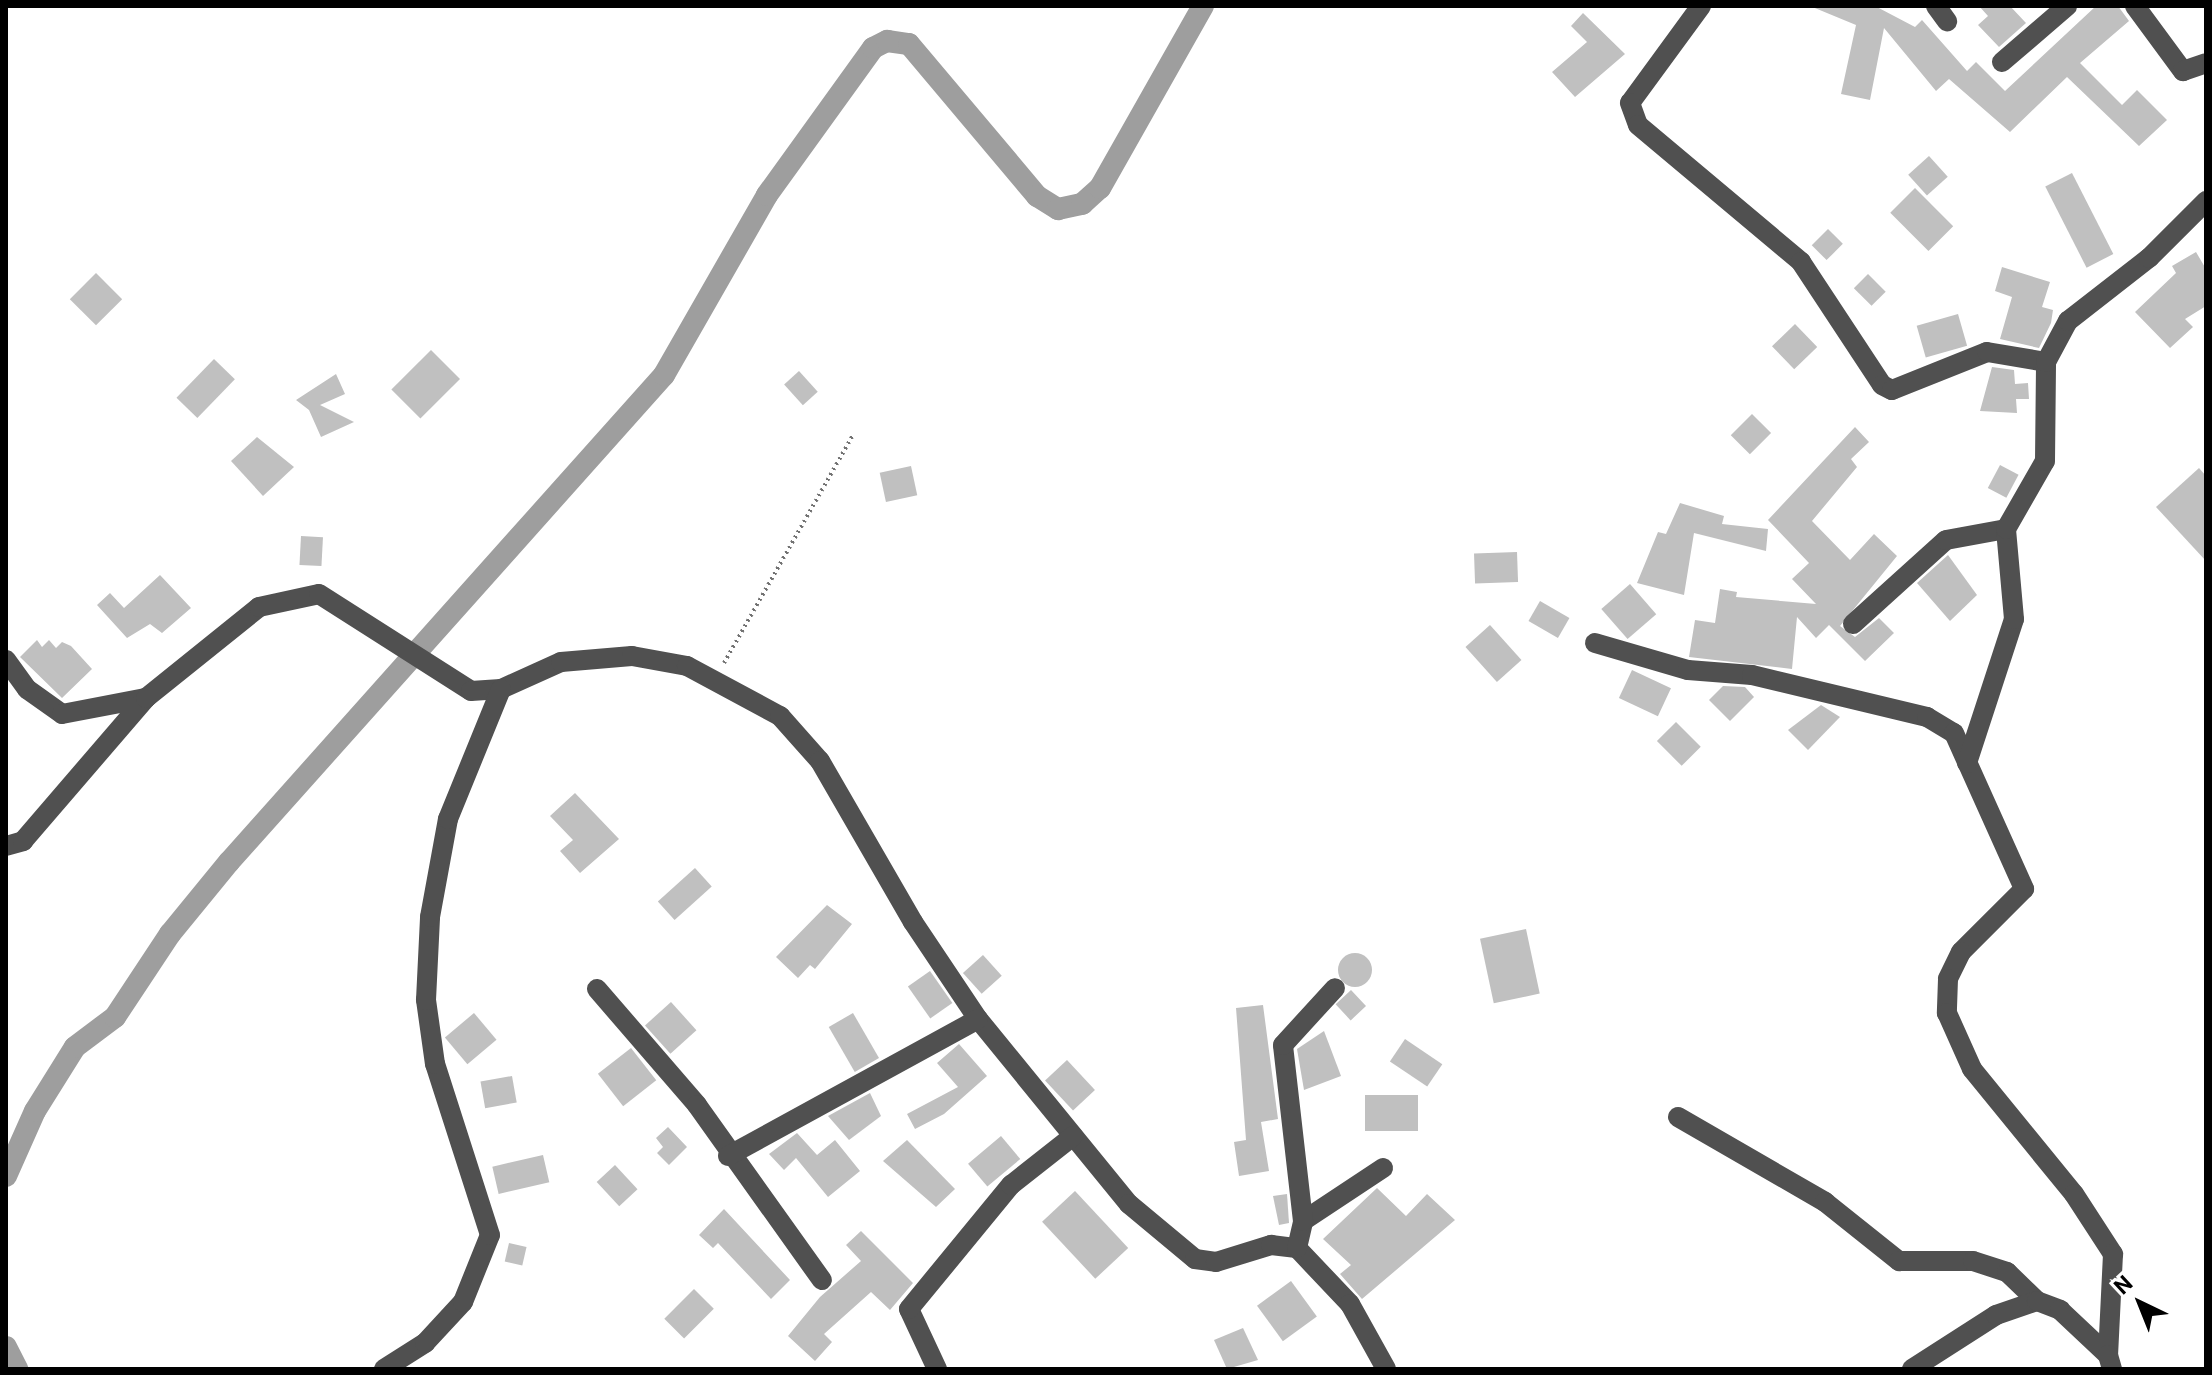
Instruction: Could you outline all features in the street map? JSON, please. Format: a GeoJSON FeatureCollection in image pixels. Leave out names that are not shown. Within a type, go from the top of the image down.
{"type":"FeatureCollection","features":[{"type":"Feature","properties":{"kind":"street"},"geometry":{"type":"LineString","coordinates":[[1701,6],[1630,103],[1638,125],[1801,262],[1882,385],[1892,390],[1987,352],[2046,362]]}},
{"type":"Feature","properties":{"kind":"street"},"geometry":{"type":"LineString","coordinates":[[2002,62],[2067,6]]}},
{"type":"Feature","properties":{"kind":"street"},"geometry":{"type":"LineString","coordinates":[[2135,6],[2183,71],[2206,63]]}},
{"type":"Feature","properties":{"kind":"street"},"geometry":{"type":"LineString","coordinates":[[1967,763],[2014,619],[2006,529],[2045,461],[2046,362],[2068,321],[2149,258],[2206,201]]}},
{"type":"Feature","properties":{"kind":"street"},"geometry":{"type":"LineString","coordinates":[[1853,624],[1946,540],[2006,529]]}},
{"type":"Feature","properties":{"kind":"street"},"geometry":{"type":"LineString","coordinates":[[6,846],[23,841],[146,698],[259,607],[319,594],[471,691],[501,689],[561,662],[632,656],[687,666],[780,716],[820,761],[913,922],[978,1019],[1129,1204],[1195,1259],[1216,1262],[1271,1245],[1297,1248],[1350,1304],[1386,1369]]}},
{"type":"Feature","properties":{"kind":"street"},"geometry":{"type":"LineString","coordinates":[[1595,643],[1688,670],[1752,675],[1927,717],[1954,733],[2024,889],[1961,952],[1948,979],[1947,1013],[1972,1069],[2074,1194],[2113,1254],[2110,1362]]}},
{"type":"Feature","properties":{"kind":"street"},"geometry":{"type":"LineString","coordinates":[[6,660],[27,689],[62,714],[146,698]]}},
{"type":"Feature","properties":{"kind":"street"},"geometry":{"type":"LineString","coordinates":[[384,1369],[425,1343],[463,1302],[490,1235],[435,1064],[426,1000],[430,917],[448,819],[501,689]]}},
{"type":"Feature","properties":{"kind":"street"},"geometry":{"type":"LineString","coordinates":[[1297,1248],[1303,1221],[1283,1045],[1335,988]]}},
{"type":"Feature","properties":{"kind":"street"},"geometry":{"type":"LineString","coordinates":[[597,989],[697,1105],[728,1156],[822,1280]]}},
{"type":"Feature","properties":{"kind":"street"},"geometry":{"type":"LineString","coordinates":[[728,1156],[978,1019]]}},
{"type":"Feature","properties":{"kind":"street"},"geometry":{"type":"LineString","coordinates":[[1678,1117],[1825,1202],[1899,1261],[1973,1261],[2007,1272],[2037,1301],[2060,1310],[2110,1362]]}},
{"type":"Feature","properties":{"kind":"street"},"geometry":{"type":"LineString","coordinates":[[937,1369],[909,1309],[1011,1185],[1073,1136]]}},
{"type":"Feature","properties":{"kind":"street"},"geometry":{"type":"LineString","coordinates":[[1303,1221],[1383,1168]]}},
{"type":"Feature","properties":{"kind":"street"},"geometry":{"type":"LineString","coordinates":[[1912,1369],[1996,1315],[2037,1301]]}},
{"type":"Feature","properties":{"kind":"path"},"geometry":{"type":"LineString","coordinates":[[715,680],[853,435]]}},
{"type":"Feature","properties":{"kind":"building"},"geometry":{"type":"Polygon","coordinates":[[[1810,6],[1875,6],[1915,27],[1922,20],[1967,71],[1976,62],[2005,91],[2096,6],[2118,6],[2129,21],[2080,63],[2122,105],[2137,90],[2167,120],[2139,146],[2067,77],[2010,132],[1949,79],[1936,91],[1884,28],[1870,100],[1841,94],[1856,25],[1810,6]]]}},
{"type":"Feature","properties":{"kind":"building"},"geometry":{"type":"Polygon","coordinates":[[[1979,6],[2010,6],[2026,23],[1999,47],[1978,25],[1988,16],[1979,6]]]}},
{"type":"Feature","properties":{"kind":"building"},"geometry":{"type":"Polygon","coordinates":[[[1583,13],[1625,54],[1575,97],[1552,72],[1587,42],[1571,26],[1583,13]]]}},
{"type":"Feature","properties":{"kind":"building"},"geometry":{"type":"Polygon","coordinates":[[[1929,156],[1948,177],[1927,196],[1908,175],[1929,156]]]}},
{"type":"Feature","properties":{"kind":"building"},"geometry":{"type":"Polygon","coordinates":[[[2072,173],[2113,254],[2087,268],[2045,187],[2072,173]]]}},
{"type":"Feature","properties":{"kind":"building"},"geometry":{"type":"Polygon","coordinates":[[[1915,188],[1953,226],[1928,251],[1890,213],[1915,188]]]}},
{"type":"Feature","properties":{"kind":"building"},"geometry":{"type":"Polygon","coordinates":[[[1828,229],[1843,244],[1827,260],[1812,245],[1828,229]]]}},
{"type":"Feature","properties":{"kind":"building"},"geometry":{"type":"Polygon","coordinates":[[[2196,252],[2206,269],[2206,306],[2185,319],[2193,327],[2170,348],[2135,312],[2176,273],[2172,266],[2196,252]]]}},
{"type":"Feature","properties":{"kind":"building"},"geometry":{"type":"Polygon","coordinates":[[[2002,267],[2050,282],[2042,307],[2053,310],[2051,323],[2039,348],[2000,339],[2012,297],[1995,291],[2002,267]]]}},
{"type":"Feature","properties":{"kind":"building"},"geometry":{"type":"Polygon","coordinates":[[[96,273],[122,299],[96,325],[70,299],[96,273]]]}},
{"type":"Feature","properties":{"kind":"building"},"geometry":{"type":"Polygon","coordinates":[[[1868,274],[1886,292],[1872,306],[1854,288],[1868,274]]]}},
{"type":"Feature","properties":{"kind":"building"},"geometry":{"type":"Polygon","coordinates":[[[1958,314],[1967,346],[1926,358],[1917,326],[1958,314]]]}},
{"type":"Feature","properties":{"kind":"building"},"geometry":{"type":"Polygon","coordinates":[[[1795,324],[1817,347],[1794,369],[1772,346],[1795,324]]]}},
{"type":"Feature","properties":{"kind":"building"},"geometry":{"type":"Polygon","coordinates":[[[431,350],[460,379],[420,419],[391,390],[431,350]]]}},
{"type":"Feature","properties":{"kind":"building"},"geometry":{"type":"Polygon","coordinates":[[[214,359],[235,379],[197,418],[176,398],[214,359]]]}},
{"type":"Feature","properties":{"kind":"building"},"geometry":{"type":"Polygon","coordinates":[[[1992,367],[2014,370],[2015,384],[2028,383],[2029,399],[2016,399],[2017,413],[1980,411],[1992,367]]]}},
{"type":"Feature","properties":{"kind":"building"},"geometry":{"type":"Polygon","coordinates":[[[799,371],[818,392],[803,405],[784,384],[799,371]]]}},
{"type":"Feature","properties":{"kind":"building"},"geometry":{"type":"Polygon","coordinates":[[[336,374],[345,394],[320,405],[354,422],[321,437],[309,410],[296,400],[336,374]]]}},
{"type":"Feature","properties":{"kind":"building"},"geometry":{"type":"Polygon","coordinates":[[[1752,414],[1771,433],[1750,454],[1731,435],[1752,414]]]}},
{"type":"Feature","properties":{"kind":"building"},"geometry":{"type":"Polygon","coordinates":[[[1855,427],[1869,442],[1851,459],[1857,467],[1812,521],[1850,560],[1874,534],[1897,556],[1840,626],[1855,637],[1879,618],[1894,633],[1865,661],[1829,625],[1816,638],[1797,617],[1792,669],[1689,657],[1695,620],[1715,623],[1720,589],[1737,592],[1736,597],[1816,604],[1792,579],[1809,563],[1768,520],[1855,427]]]}},
{"type":"Feature","properties":{"kind":"building"},"geometry":{"type":"Polygon","coordinates":[[[257,437],[294,467],[263,496],[231,461],[257,437]]]}},
{"type":"Feature","properties":{"kind":"building"},"geometry":{"type":"Polygon","coordinates":[[[2000,465],[2019,475],[2006,498],[1988,488],[2000,465]]]}},
{"type":"Feature","properties":{"kind":"building"},"geometry":{"type":"Polygon","coordinates":[[[911,466],[917,495],[886,502],[880,473],[911,466]]]}},
{"type":"Feature","properties":{"kind":"building"},"geometry":{"type":"Polygon","coordinates":[[[2199,468],[2206,476],[2206,561],[2156,507],[2199,468]]]}},
{"type":"Feature","properties":{"kind":"building"},"geometry":{"type":"Polygon","coordinates":[[[1680,503],[1724,516],[1722,524],[1768,529],[1766,551],[1694,533],[1684,595],[1637,583],[1658,532],[1666,534],[1680,503]]]}},
{"type":"Feature","properties":{"kind":"building"},"geometry":{"type":"Polygon","coordinates":[[[301,536],[323,537],[321,566],[299,565],[301,536]]]}},
{"type":"Feature","properties":{"kind":"building"},"geometry":{"type":"Polygon","coordinates":[[[1517,552],[1518,582],[1475,583],[1474,554],[1517,552]]]}},
{"type":"Feature","properties":{"kind":"building"},"geometry":{"type":"Polygon","coordinates":[[[1948,555],[1977,595],[1950,621],[1917,583],[1948,555]]]}},
{"type":"Feature","properties":{"kind":"building"},"geometry":{"type":"Polygon","coordinates":[[[160,575],[191,608],[162,633],[150,624],[127,638],[97,605],[110,593],[124,608],[160,575]]]}},
{"type":"Feature","properties":{"kind":"building"},"geometry":{"type":"Polygon","coordinates":[[[1630,584],[1656,614],[1628,639],[1601,609],[1630,584]]]}},
{"type":"Feature","properties":{"kind":"building"},"geometry":{"type":"Polygon","coordinates":[[[1540,601],[1569,618],[1558,638],[1528,621],[1540,601]]]}},
{"type":"Feature","properties":{"kind":"building"},"geometry":{"type":"Polygon","coordinates":[[[1490,625],[1521,660],[1497,682],[1465,647],[1490,625]]]}},
{"type":"Feature","properties":{"kind":"building"},"geometry":{"type":"Polygon","coordinates":[[[37,640],[42,647],[49,640],[56,648],[62,642],[71,646],[92,669],[62,698],[20,657],[37,640]]]}},
{"type":"Feature","properties":{"kind":"building"},"geometry":{"type":"Polygon","coordinates":[[[1632,670],[1671,688],[1658,716],[1619,698],[1632,670]]]}},
{"type":"Feature","properties":{"kind":"building"},"geometry":{"type":"Polygon","coordinates":[[[1723,686],[1745,687],[1754,697],[1730,721],[1709,700],[1723,686]]]}},
{"type":"Feature","properties":{"kind":"building"},"geometry":{"type":"Polygon","coordinates":[[[1821,705],[1840,717],[1808,750],[1788,730],[1821,705]]]}},
{"type":"Feature","properties":{"kind":"building"},"geometry":{"type":"Polygon","coordinates":[[[1676,722],[1701,747],[1682,766],[1657,741],[1676,722]]]}},
{"type":"Feature","properties":{"kind":"building"},"geometry":{"type":"Polygon","coordinates":[[[575,793],[619,839],[580,873],[560,851],[573,840],[550,816],[575,793]]]}},
{"type":"Feature","properties":{"kind":"building"},"geometry":{"type":"Polygon","coordinates":[[[695,868],[712,887],[675,920],[658,901],[695,868]]]}},
{"type":"Feature","properties":{"kind":"building"},"geometry":{"type":"Polygon","coordinates":[[[827,905],[852,924],[815,969],[810,965],[798,978],[776,957],[827,905]]]}},
{"type":"Feature","properties":{"kind":"building"},"geometry":{"type":"Polygon","coordinates":[[[1526,929],[1540,994],[1494,1003],[1480,939],[1526,929]]]}},
{"type":"Feature","properties":{"kind":"building"},"geometry":{"type":"Polygon","coordinates":[[[1355,953],[1367,958],[1372,970],[1367,982],[1355,987],[1343,982],[1338,970],[1343,958],[1355,953]]]}},
{"type":"Feature","properties":{"kind":"building"},"geometry":{"type":"Polygon","coordinates":[[[983,955],[1002,976],[982,994],[963,973],[983,955]]]}},
{"type":"Feature","properties":{"kind":"building"},"geometry":{"type":"Polygon","coordinates":[[[930,971],[952,1003],[930,1018],[908,986],[930,971]]]}},
{"type":"Feature","properties":{"kind":"building"},"geometry":{"type":"Polygon","coordinates":[[[1351,990],[1366,1006],[1351,1020],[1336,1004],[1351,990]]]}},
{"type":"Feature","properties":{"kind":"building"},"geometry":{"type":"Polygon","coordinates":[[[671,1002],[696,1030],[670,1054],[645,1025],[671,1002]]]}},
{"type":"Feature","properties":{"kind":"building"},"geometry":{"type":"Polygon","coordinates":[[[1263,1005],[1278,1119],[1261,1122],[1269,1171],[1239,1176],[1234,1142],[1246,1140],[1236,1008],[1263,1005]]]}},
{"type":"Feature","properties":{"kind":"building"},"geometry":{"type":"Polygon","coordinates":[[[474,1013],[496,1040],[467,1064],[445,1037],[474,1013]]]}},
{"type":"Feature","properties":{"kind":"building"},"geometry":{"type":"Polygon","coordinates":[[[853,1013],[879,1058],[855,1072],[829,1027],[853,1013]]]}},
{"type":"Feature","properties":{"kind":"building"},"geometry":{"type":"Polygon","coordinates":[[[1324,1031],[1341,1076],[1304,1090],[1297,1049],[1324,1031]]]}},
{"type":"Feature","properties":{"kind":"building"},"geometry":{"type":"Polygon","coordinates":[[[1405,1039],[1442,1064],[1427,1087],[1390,1061],[1405,1039]]]}},
{"type":"Feature","properties":{"kind":"building"},"geometry":{"type":"Polygon","coordinates":[[[959,1044],[987,1076],[944,1114],[915,1129],[907,1114],[958,1087],[937,1063],[959,1044]]]}},
{"type":"Feature","properties":{"kind":"building"},"geometry":{"type":"Polygon","coordinates":[[[631,1048],[656,1080],[623,1106],[598,1074],[631,1048]]]}},
{"type":"Feature","properties":{"kind":"building"},"geometry":{"type":"Polygon","coordinates":[[[1067,1060],[1095,1090],[1073,1110],[1045,1080],[1067,1060]]]}},
{"type":"Feature","properties":{"kind":"building"},"geometry":{"type":"Polygon","coordinates":[[[512,1076],[517,1103],[485,1108],[480,1082],[512,1076]]]}},
{"type":"Feature","properties":{"kind":"building"},"geometry":{"type":"Polygon","coordinates":[[[870,1093],[881,1116],[849,1140],[828,1116],[870,1093]]]}},
{"type":"Feature","properties":{"kind":"building"},"geometry":{"type":"Polygon","coordinates":[[[1365,1095],[1418,1095],[1418,1131],[1365,1131],[1365,1095]]]}},
{"type":"Feature","properties":{"kind":"building"},"geometry":{"type":"Polygon","coordinates":[[[668,1127],[687,1147],[669,1165],[657,1153],[663,1147],[656,1138],[668,1127]]]}},
{"type":"Feature","properties":{"kind":"building"},"geometry":{"type":"Polygon","coordinates":[[[797,1133],[817,1155],[835,1140],[860,1171],[828,1197],[796,1158],[784,1170],[769,1154],[797,1133]]]}},
{"type":"Feature","properties":{"kind":"building"},"geometry":{"type":"Polygon","coordinates":[[[1001,1136],[1020,1159],[987,1187],[968,1164],[1001,1136]]]}},
{"type":"Feature","properties":{"kind":"building"},"geometry":{"type":"Polygon","coordinates":[[[907,1140],[955,1189],[936,1207],[883,1161],[907,1140]]]}},
{"type":"Feature","properties":{"kind":"building"},"geometry":{"type":"Polygon","coordinates":[[[543,1155],[549,1182],[499,1194],[492,1167],[543,1155]]]}},
{"type":"Feature","properties":{"kind":"building"},"geometry":{"type":"Polygon","coordinates":[[[615,1165],[638,1189],[619,1206],[597,1182],[615,1165]]]}},
{"type":"Feature","properties":{"kind":"building"},"geometry":{"type":"Polygon","coordinates":[[[1377,1188],[1406,1216],[1427,1194],[1455,1220],[1362,1299],[1340,1274],[1351,1265],[1323,1239],[1377,1188]]]}},
{"type":"Feature","properties":{"kind":"building"},"geometry":{"type":"Polygon","coordinates":[[[1075,1191],[1128,1248],[1095,1279],[1042,1222],[1075,1191]]]}},
{"type":"Feature","properties":{"kind":"building"},"geometry":{"type":"Polygon","coordinates":[[[1287,1194],[1289,1223],[1279,1225],[1273,1196],[1287,1194]]]}},
{"type":"Feature","properties":{"kind":"building"},"geometry":{"type":"Polygon","coordinates":[[[724,1209],[790,1280],[771,1299],[718,1243],[713,1248],[699,1235],[724,1209]]]}},
{"type":"Feature","properties":{"kind":"building"},"geometry":{"type":"Polygon","coordinates":[[[861,1231],[913,1283],[890,1310],[871,1292],[824,1334],[832,1342],[815,1361],[788,1336],[820,1297],[861,1261],[846,1245],[861,1231]]]}},
{"type":"Feature","properties":{"kind":"building"},"geometry":{"type":"Polygon","coordinates":[[[509,1243],[527,1247],[522,1266],[505,1262],[509,1243]]]}},
{"type":"Feature","properties":{"kind":"building"},"geometry":{"type":"Polygon","coordinates":[[[1291,1281],[1317,1317],[1283,1341],[1257,1306],[1291,1281]]]}},
{"type":"Feature","properties":{"kind":"building"},"geometry":{"type":"Polygon","coordinates":[[[694,1289],[714,1309],[684,1338],[664,1319],[694,1289]]]}},
{"type":"Feature","properties":{"kind":"building"},"geometry":{"type":"Polygon","coordinates":[[[1243,1328],[1258,1360],[1227,1369],[1214,1340],[1243,1328]]]}},
{"type":"Feature","properties":{"kind":"waterway"},"geometry":{"type":"LineString","coordinates":[[6,1176],[35,1111],[75,1047],[115,1017],[170,934],[229,862],[664,375],[767,195],[873,48],[887,41],[909,44],[1037,196],[1058,209],[1082,204],[1100,188],[1203,6]]}},
{"type":"Feature","properties":{"kind":"waterway"},"geometry":{"type":"LineString","coordinates":[[6,1347],[17,1369]]}}]}
